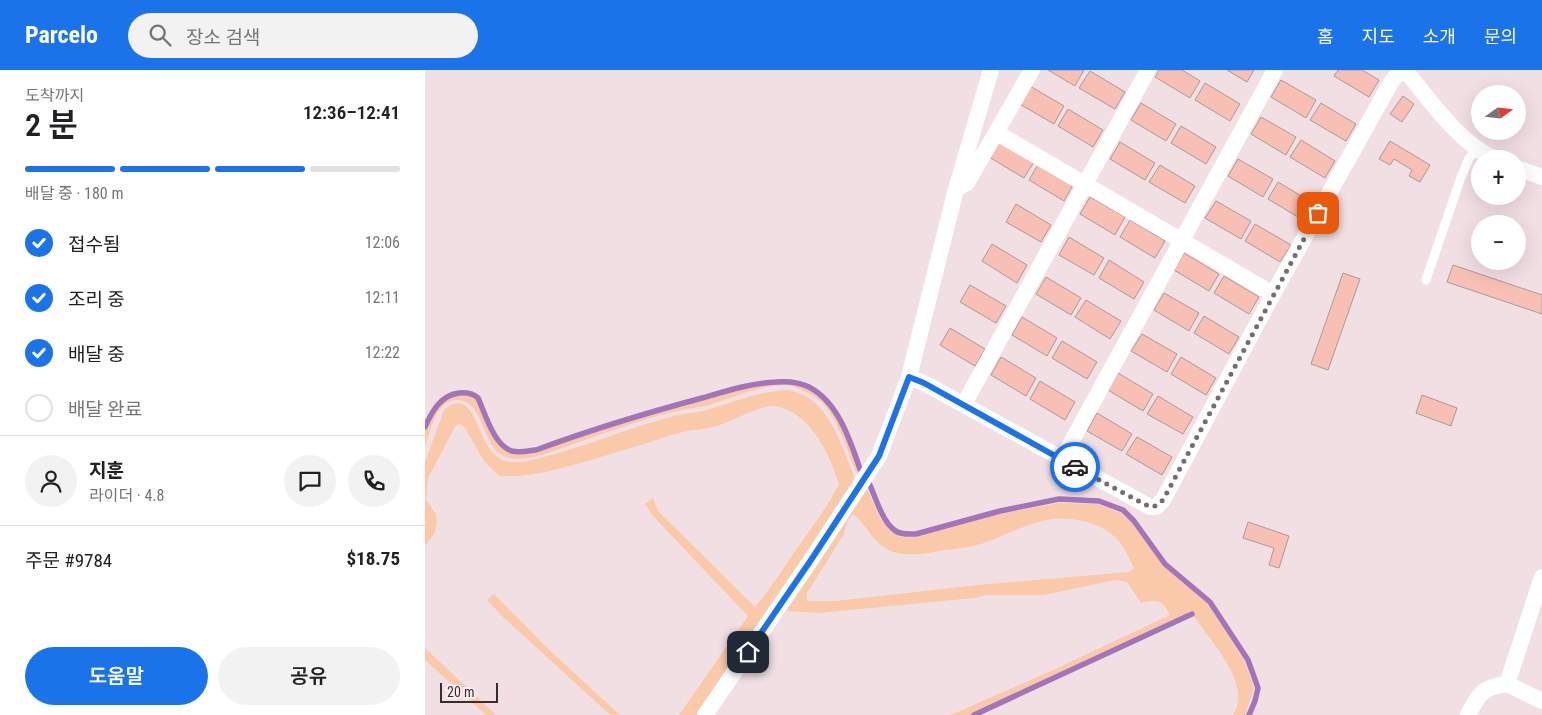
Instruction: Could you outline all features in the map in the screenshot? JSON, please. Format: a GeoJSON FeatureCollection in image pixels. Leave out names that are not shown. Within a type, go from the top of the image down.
{"type":"FeatureCollection","features":[{"type":"Feature","properties":{"kind":"street"},"geometry":{"type":"LineString","coordinates":[[705,715],[813,557],[879,456],[909,377],[956,189],[991,70]]}},
{"type":"Feature","properties":{"kind":"street"},"geometry":{"type":"LineString","coordinates":[[956,189],[967,183],[1032,70]]}},
{"type":"Feature","properties":{"kind":"street"},"geometry":{"type":"LineString","coordinates":[[963,404],[1148,70]]}},
{"type":"Feature","properties":{"kind":"street"},"geometry":{"type":"LineString","coordinates":[[1062,459],[1275,70]]}},
{"type":"Feature","properties":{"kind":"street"},"geometry":{"type":"LineString","coordinates":[[909,377],[963,404],[1150,507],[1158,504],[1163,500],[1273,294],[1396,76],[1405,70],[1446,120],[1477,149]]}},
{"type":"Feature","properties":{"kind":"street"},"geometry":{"type":"LineString","coordinates":[[997,133],[1273,294]]}},
{"type":"Feature","properties":{"kind":"street"},"geometry":{"type":"LineString","coordinates":[[1526,171],[1542,177]]}},
{"type":"Feature","properties":{"kind":"street"},"geometry":{"type":"LineString","coordinates":[[1507,684],[1542,577]]}},
{"type":"Feature","properties":{"kind":"street"},"geometry":{"type":"LineString","coordinates":[[1468,715],[1477,697],[1491,686],[1507,684],[1542,701]]}},
{"type":"Feature","properties":{"kind":"lane"},"geometry":{"type":"LineString","coordinates":[[1425,280],[1460,180],[1469,158],[1477,149]]}},
{"type":"Feature","properties":{"kind":"shaded area"},"geometry":{"type":"Polygon","coordinates":[[[775,383],[798,385],[822,399],[839,421],[851,447],[860,474],[856,472],[829,411],[815,397],[805,391],[787,385],[757,389],[706,406],[659,416],[544,454],[520,459],[506,457],[498,452],[491,444],[473,408],[466,402],[450,401],[444,405],[435,418],[425,447],[426,426],[432,414],[440,403],[457,394],[471,395],[481,405],[491,431],[501,446],[509,451],[528,453],[546,449],[658,411],[728,392],[775,383]]]}},
{"type":"Feature","properties":{"kind":"shaded area"},"geometry":{"type":"Polygon","coordinates":[[[788,390],[805,396],[819,406],[839,438],[857,484],[698,715],[679,715],[748,616],[652,515],[645,504],[653,498],[658,511],[755,607],[819,518],[839,484],[824,447],[808,425],[798,416],[787,410],[768,406],[717,426],[674,434],[581,463],[520,476],[499,476],[484,461],[465,428],[460,424],[456,425],[428,478],[426,499],[436,515],[437,522],[434,534],[425,545],[425,462],[444,410],[453,404],[460,403],[471,411],[486,443],[499,458],[508,462],[517,462],[588,444],[674,416],[703,411],[757,395],[788,390]]]}},
{"type":"Feature","properties":{"kind":"shaded area"},"geometry":{"type":"Polygon","coordinates":[[[865,485],[880,518],[891,532],[901,537],[916,537],[1000,514],[1059,503],[1098,504],[1121,513],[1132,523],[1163,566],[1208,604],[1245,662],[1254,688],[1245,715],[1233,715],[1238,702],[1238,689],[1233,675],[1226,661],[1191,612],[971,715],[951,715],[1051,671],[1170,615],[1161,603],[1151,601],[1141,603],[1127,582],[1115,580],[1044,595],[987,595],[974,598],[819,613],[787,611],[745,660],[865,485]],[[853,514],[847,522],[844,534],[807,593],[807,601],[836,601],[978,585],[1129,572],[1134,568],[1124,548],[1116,538],[1101,527],[1083,521],[1055,519],[1043,521],[976,545],[909,554],[897,553],[884,547],[874,539],[853,514]]]}},
{"type":"Feature","properties":{"kind":"shaded area"},"geometry":{"type":"Polygon","coordinates":[[[494,594],[546,647],[620,715],[611,715],[607,712],[502,616],[487,600],[494,594]]]}},
{"type":"Feature","properties":{"kind":"shaded area"},"geometry":{"type":"Polygon","coordinates":[[[425,648],[496,715],[486,715],[425,660],[425,648]]]}},
{"type":"Feature","properties":{"kind":"building"},"geometry":{"type":"Polygon","coordinates":[[[1048,70],[1084,70],[1075,86],[1048,70]]]}},
{"type":"Feature","properties":{"kind":"building"},"geometry":{"type":"Polygon","coordinates":[[[1159,70],[1182,70],[1200,81],[1190,98],[1155,77],[1159,70]]]}},
{"type":"Feature","properties":{"kind":"building"},"geometry":{"type":"Polygon","coordinates":[[[1227,70],[1254,70],[1247,82],[1227,70]]]}},
{"type":"Feature","properties":{"kind":"building"},"geometry":{"type":"Polygon","coordinates":[[[1338,70],[1362,70],[1379,80],[1369,97],[1334,76],[1338,70]]]}},
{"type":"Feature","properties":{"kind":"building"},"geometry":{"type":"Polygon","coordinates":[[[1090,71],[1125,92],[1115,109],[1079,88],[1090,71]]]}},
{"type":"Feature","properties":{"kind":"building"},"geometry":{"type":"Polygon","coordinates":[[[1281,80],[1316,100],[1306,118],[1271,97],[1281,80]]]}},
{"type":"Feature","properties":{"kind":"building"},"geometry":{"type":"Polygon","coordinates":[[[1205,83],[1240,104],[1230,121],[1195,100],[1205,83]]]}},
{"type":"Feature","properties":{"kind":"building"},"geometry":{"type":"Polygon","coordinates":[[[1028,85],[1064,106],[1054,124],[1018,103],[1028,85]]]}},
{"type":"Feature","properties":{"kind":"building"},"geometry":{"type":"Polygon","coordinates":[[[1403,96],[1414,104],[1402,122],[1390,114],[1403,96]]]}},
{"type":"Feature","properties":{"kind":"building"},"geometry":{"type":"Polygon","coordinates":[[[1141,103],[1176,124],[1166,141],[1131,120],[1141,103]]]}},
{"type":"Feature","properties":{"kind":"building"},"geometry":{"type":"Polygon","coordinates":[[[1321,103],[1356,124],[1346,141],[1310,120],[1321,103]]]}},
{"type":"Feature","properties":{"kind":"building"},"geometry":{"type":"Polygon","coordinates":[[[1068,109],[1103,130],[1093,147],[1058,126],[1068,109]]]}},
{"type":"Feature","properties":{"kind":"building"},"geometry":{"type":"Polygon","coordinates":[[[1261,117],[1296,137],[1286,155],[1251,134],[1261,117]]]}},
{"type":"Feature","properties":{"kind":"building"},"geometry":{"type":"Polygon","coordinates":[[[1181,126],[1216,147],[1206,164],[1171,143],[1181,126]]]}},
{"type":"Feature","properties":{"kind":"building"},"geometry":{"type":"Polygon","coordinates":[[[999,139],[1035,160],[1024,178],[989,157],[999,139]]]}},
{"type":"Feature","properties":{"kind":"building"},"geometry":{"type":"Polygon","coordinates":[[[1301,140],[1335,161],[1325,178],[1290,157],[1301,140]]]}},
{"type":"Feature","properties":{"kind":"building"},"geometry":{"type":"Polygon","coordinates":[[[1390,141],[1430,165],[1420,182],[1409,176],[1412,170],[1394,159],[1390,165],[1379,159],[1390,141]]]}},
{"type":"Feature","properties":{"kind":"building"},"geometry":{"type":"Polygon","coordinates":[[[1120,142],[1155,163],[1145,180],[1110,159],[1120,142]]]}},
{"type":"Feature","properties":{"kind":"building"},"geometry":{"type":"Polygon","coordinates":[[[1238,159],[1273,179],[1263,197],[1228,176],[1238,159]]]}},
{"type":"Feature","properties":{"kind":"building"},"geometry":{"type":"Polygon","coordinates":[[[1039,163],[1074,183],[1064,201],[1029,180],[1039,163]]]}},
{"type":"Feature","properties":{"kind":"building"},"geometry":{"type":"Polygon","coordinates":[[[1160,165],[1195,186],[1185,203],[1149,182],[1160,165]]]}},
{"type":"Feature","properties":{"kind":"building"},"geometry":{"type":"Polygon","coordinates":[[[1278,182],[1313,203],[1303,220],[1268,199],[1278,182]]]}},
{"type":"Feature","properties":{"kind":"building"},"geometry":{"type":"Polygon","coordinates":[[[1090,197],[1125,217],[1115,235],[1080,214],[1090,197]]]}},
{"type":"Feature","properties":{"kind":"building"},"geometry":{"type":"Polygon","coordinates":[[[1216,201],[1251,221],[1241,239],[1205,218],[1216,201]]]}},
{"type":"Feature","properties":{"kind":"building"},"geometry":{"type":"Polygon","coordinates":[[[1016,204],[1051,225],[1041,242],[1006,222],[1016,204]]]}},
{"type":"Feature","properties":{"kind":"building"},"geometry":{"type":"Polygon","coordinates":[[[1130,220],[1165,241],[1155,258],[1120,237],[1130,220]]]}},
{"type":"Feature","properties":{"kind":"building"},"geometry":{"type":"Polygon","coordinates":[[[1255,224],[1291,245],[1280,262],[1245,241],[1255,224]]]}},
{"type":"Feature","properties":{"kind":"building"},"geometry":{"type":"Polygon","coordinates":[[[1069,237],[1104,258],[1094,275],[1059,255],[1069,237]]]}},
{"type":"Feature","properties":{"kind":"building"},"geometry":{"type":"Polygon","coordinates":[[[992,244],[1027,265],[1017,283],[982,261],[992,244]]]}},
{"type":"Feature","properties":{"kind":"building"},"geometry":{"type":"Polygon","coordinates":[[[1184,253],[1219,274],[1209,291],[1174,270],[1184,253]]]}},
{"type":"Feature","properties":{"kind":"building"},"geometry":{"type":"Polygon","coordinates":[[[1109,260],[1144,282],[1134,299],[1099,278],[1109,260]]]}},
{"type":"Feature","properties":{"kind":"building"},"geometry":{"type":"Polygon","coordinates":[[[1453,265],[1542,295],[1542,314],[1447,282],[1453,265]]]}},
{"type":"Feature","properties":{"kind":"building"},"geometry":{"type":"Polygon","coordinates":[[[1343,273],[1360,279],[1328,370],[1311,364],[1343,273]]]}},
{"type":"Feature","properties":{"kind":"building"},"geometry":{"type":"Polygon","coordinates":[[[1224,276],[1259,297],[1249,314],[1214,293],[1224,276]]]}},
{"type":"Feature","properties":{"kind":"building"},"geometry":{"type":"Polygon","coordinates":[[[1046,277],[1081,298],[1071,315],[1036,294],[1046,277]]]}},
{"type":"Feature","properties":{"kind":"building"},"geometry":{"type":"Polygon","coordinates":[[[970,285],[1006,306],[996,323],[960,302],[970,285]]]}},
{"type":"Feature","properties":{"kind":"building"},"geometry":{"type":"Polygon","coordinates":[[[1164,293],[1199,313],[1189,331],[1154,310],[1164,293]]]}},
{"type":"Feature","properties":{"kind":"building"},"geometry":{"type":"Polygon","coordinates":[[[1086,300],[1121,321],[1110,339],[1075,317],[1086,300]]]}},
{"type":"Feature","properties":{"kind":"building"},"geometry":{"type":"Polygon","coordinates":[[[1204,316],[1239,337],[1229,354],[1194,333],[1204,316]]]}},
{"type":"Feature","properties":{"kind":"building"},"geometry":{"type":"Polygon","coordinates":[[[1022,317],[1057,338],[1047,356],[1012,335],[1022,317]]]}},
{"type":"Feature","properties":{"kind":"building"},"geometry":{"type":"Polygon","coordinates":[[[950,328],[985,349],[975,366],[940,345],[950,328]]]}},
{"type":"Feature","properties":{"kind":"building"},"geometry":{"type":"Polygon","coordinates":[[[1142,334],[1177,354],[1167,372],[1131,351],[1142,334]]]}},
{"type":"Feature","properties":{"kind":"building"},"geometry":{"type":"Polygon","coordinates":[[[1062,341],[1097,362],[1087,379],[1052,358],[1062,341]]]}},
{"type":"Feature","properties":{"kind":"building"},"geometry":{"type":"Polygon","coordinates":[[[1001,357],[1036,378],[1026,396],[991,375],[1001,357]]]}},
{"type":"Feature","properties":{"kind":"building"},"geometry":{"type":"Polygon","coordinates":[[[1181,357],[1216,378],[1206,395],[1171,374],[1181,357]]]}},
{"type":"Feature","properties":{"kind":"building"},"geometry":{"type":"Polygon","coordinates":[[[1118,373],[1153,394],[1143,411],[1108,390],[1118,373]]]}},
{"type":"Feature","properties":{"kind":"building"},"geometry":{"type":"Polygon","coordinates":[[[1040,381],[1075,402],[1065,420],[1030,399],[1040,381]]]}},
{"type":"Feature","properties":{"kind":"building"},"geometry":{"type":"Polygon","coordinates":[[[1422,395],[1457,408],[1451,426],[1416,413],[1422,395]]]}},
{"type":"Feature","properties":{"kind":"building"},"geometry":{"type":"Polygon","coordinates":[[[1158,396],[1193,417],[1183,434],[1147,414],[1158,396]]]}},
{"type":"Feature","properties":{"kind":"building"},"geometry":{"type":"Polygon","coordinates":[[[1097,413],[1132,434],[1122,451],[1087,431],[1097,413]]]}},
{"type":"Feature","properties":{"kind":"building"},"geometry":{"type":"Polygon","coordinates":[[[1137,437],[1172,457],[1162,475],[1126,454],[1137,437]]]}},
{"type":"Feature","properties":{"kind":"building"},"geometry":{"type":"Polygon","coordinates":[[[1248,522],[1289,536],[1279,568],[1269,565],[1274,548],[1243,538],[1248,522]]]}},
{"type":"Feature","properties":{"kind":"waterway"},"geometry":{"type":"LineString","coordinates":[[425,427],[442,400],[453,394],[469,393],[478,398],[500,443],[512,451],[536,450],[639,416],[729,390],[757,384],[789,382],[809,387],[828,402],[842,423],[860,469]]}},
{"type":"Feature","properties":{"kind":"waterway"},"geometry":{"type":"LineString","coordinates":[[869,483],[885,520],[895,531],[904,534],[916,534],[1000,511],[1059,499],[1099,501],[1123,510],[1134,521],[1165,564],[1210,602],[1248,660],[1258,688],[1249,715]]}},
{"type":"Feature","properties":{"kind":"waterway"},"geometry":{"type":"LineString","coordinates":[[974,715],[1192,614]]}},
{"type":"Feature","properties":{"kind":"way so far"},"geometry":{"type":"LineString","coordinates":[[1075,467],[1150,507],[1163,500],[1318,213]]}},
{"type":"Feature","properties":{"kind":"route"},"geometry":{"type":"LineString","coordinates":[[748,652],[879,456],[909,377],[924,383],[1075,467]]}}]}
